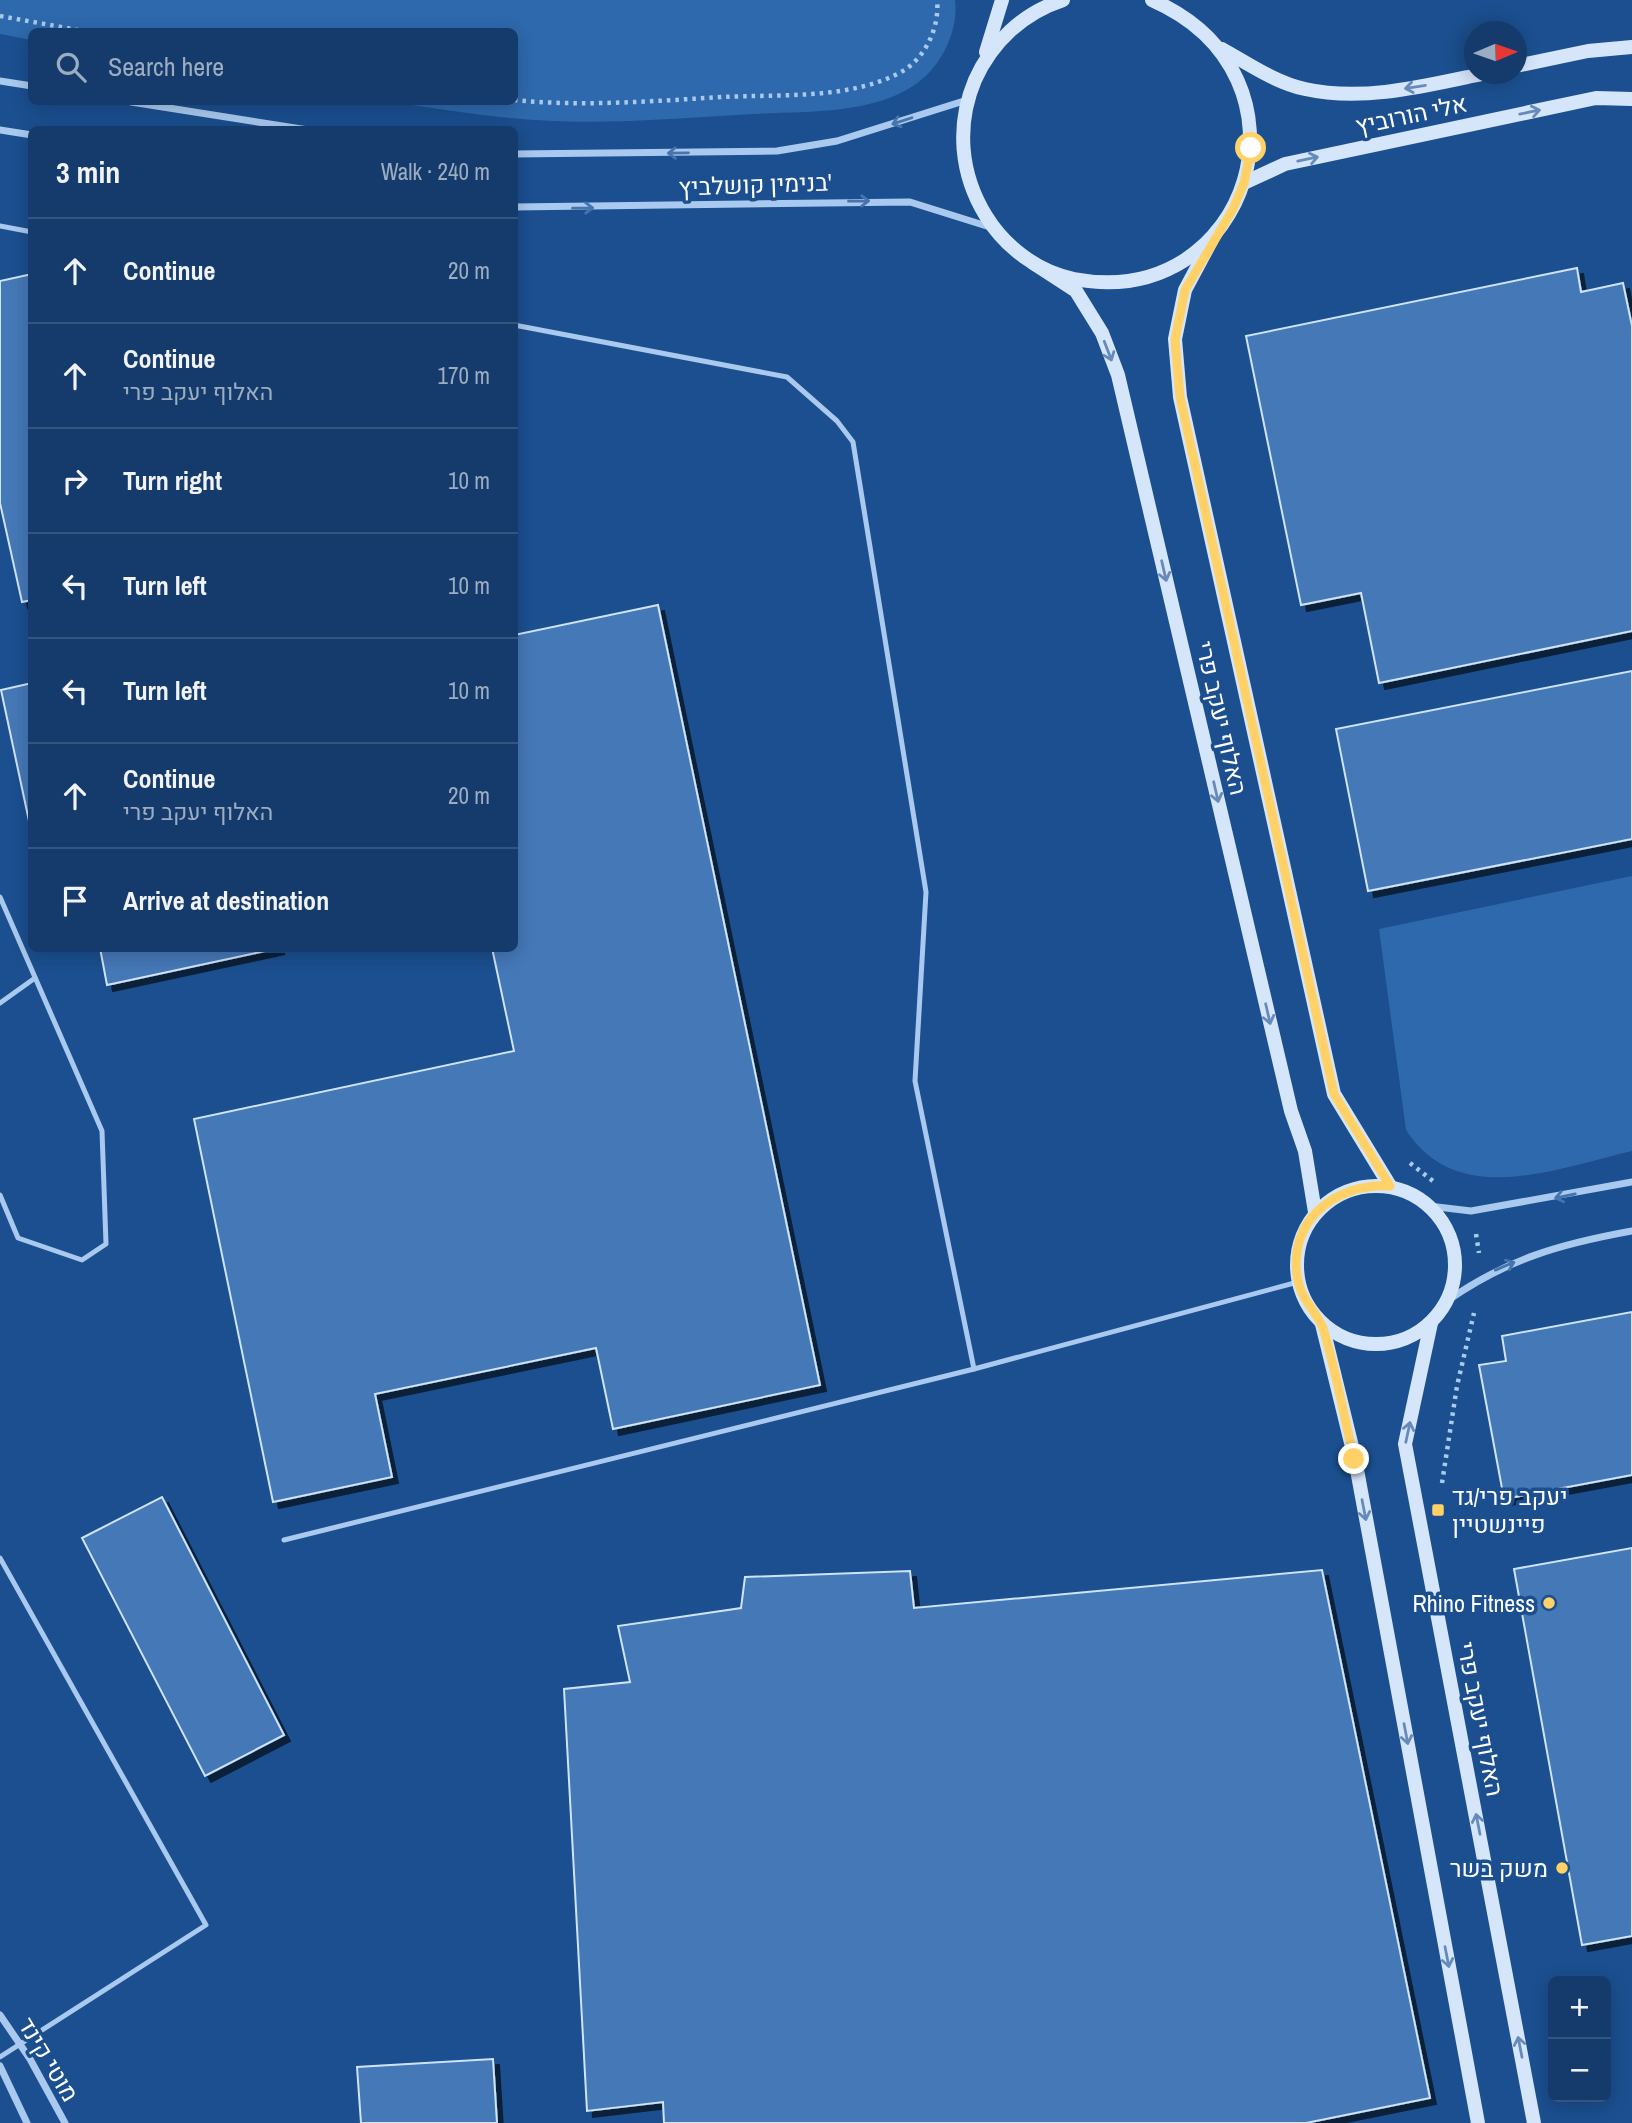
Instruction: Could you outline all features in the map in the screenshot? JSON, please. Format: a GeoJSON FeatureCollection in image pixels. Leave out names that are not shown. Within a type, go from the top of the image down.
{"type":"FeatureCollection","features":[{"type":"Feature","properties":{"kind":"street"},"geometry":{"type":"LineString","coordinates":[[1002,0],[984,61],[967,100],[962,133],[965,167],[976,199],[993,228],[1011,247],[1033,263],[1064,277],[1097,283],[1130,281],[1162,272],[1192,255],[1216,232],[1233,209],[1244,183],[1251,148],[1249,113],[1238,79],[1220,49],[1200,28],[1178,11],[1152,0]]}},
{"type":"Feature","properties":{"kind":"street"},"geometry":{"type":"LineString","coordinates":[[984,61],[1004,36],[1029,15],[1063,0]]}},
{"type":"Feature","properties":{"kind":"street"},"geometry":{"type":"LineString","coordinates":[[1527,64],[1588,51],[1632,47]]}},
{"type":"Feature","properties":{"kind":"street","name":"אלי הורוביץ"},"geometry":{"type":"LineString","coordinates":[[1220,49],[1303,89],[1377,93],[1464,77]]}},
{"type":"Feature","properties":{"kind":"street"},"geometry":{"type":"LineString","coordinates":[[0,81],[28,85]]}},
{"type":"Feature","properties":{"kind":"street","name":"אלי הורוביץ"},"geometry":{"type":"LineString","coordinates":[[1244,183],[1285,164],[1596,98],[1632,99]]}},
{"type":"Feature","properties":{"kind":"street","name":"בנימין קושלביץ'"},"geometry":{"type":"LineString","coordinates":[[518,154],[777,151],[837,141],[967,100]]}},
{"type":"Feature","properties":{"kind":"street"},"geometry":{"type":"LineString","coordinates":[[150,105],[283,126]]}},
{"type":"Feature","properties":{"kind":"street"},"geometry":{"type":"LineString","coordinates":[[0,130],[28,134]]}},
{"type":"Feature","properties":{"kind":"street","name":"בנימין קושלביץ'"},"geometry":{"type":"LineString","coordinates":[[518,207],[910,202],[993,228]]}},
{"type":"Feature","properties":{"kind":"street","name":"האלוף יעקב פרי"},"geometry":{"type":"LineString","coordinates":[[1216,232],[1185,290],[1175,340],[1180,397],[1334,1094],[1390,1186]]}},
{"type":"Feature","properties":{"kind":"street","name":"האלוף יעקב פרי"},"geometry":{"type":"LineString","coordinates":[[1033,263],[1076,291],[1102,333],[1118,375],[1291,1111],[1305,1151],[1315,1212]]}},
{"type":"Feature","properties":{"kind":"street"},"geometry":{"type":"LineString","coordinates":[[1429,1206],[1471,1211],[1514,1206],[1632,1182]]}},
{"type":"Feature","properties":{"kind":"street"},"geometry":{"type":"LineString","coordinates":[[1447,1301],[1455,1275],[1454,1248],[1444,1223],[1429,1206],[1411,1193],[1390,1186],[1352,1188],[1315,1212],[1302,1233],[1296,1257],[1298,1282],[1306,1306],[1322,1324],[1344,1337],[1364,1344],[1389,1344],[1412,1336],[1430,1323],[1447,1301],[1483,1275],[1552,1249],[1632,1231]]}},
{"type":"Feature","properties":{"kind":"street","name":"האלוף יעקב פרי"},"geometry":{"type":"LineString","coordinates":[[1430,1323],[1405,1444],[1534,2120]]}},
{"type":"Feature","properties":{"kind":"street"},"geometry":{"type":"LineString","coordinates":[[1322,1324],[1354,1459],[1478,2123]]}},
{"type":"Feature","properties":{"kind":"street","name":"מוטי קינד"},"geometry":{"type":"LineString","coordinates":[[0,2015],[20,2043],[65,2123]]}},
{"type":"Feature","properties":{"kind":"street","name":"מוטי קינד"},"geometry":{"type":"LineString","coordinates":[[0,2066],[27,2123]]}},
{"type":"Feature","properties":{"kind":"lane"},"geometry":{"type":"LineString","coordinates":[[0,226],[28,231]]}},
{"type":"Feature","properties":{"kind":"lane"},"geometry":{"type":"LineString","coordinates":[[518,326],[787,377],[837,421],[853,442],[926,892],[915,1081],[974,1369]]}},
{"type":"Feature","properties":{"kind":"lane"},"geometry":{"type":"LineString","coordinates":[[0,897],[102,1131],[106,1244],[82,1260],[18,1238],[0,1195]]}},
{"type":"Feature","properties":{"kind":"lane"},"geometry":{"type":"LineString","coordinates":[[0,1003],[35,978]]}},
{"type":"Feature","properties":{"kind":"lane"},"geometry":{"type":"LineString","coordinates":[[284,1540],[974,1369],[1298,1282]]}},
{"type":"Feature","properties":{"kind":"lane"},"geometry":{"type":"LineString","coordinates":[[0,1558],[206,1924],[0,2057]]}},
{"type":"Feature","properties":{"kind":"path"},"geometry":{"type":"LineString","coordinates":[[518,100],[646,101],[822,92],[874,84],[904,71],[930,43],[938,9],[937,0]]}},
{"type":"Feature","properties":{"kind":"path"},"geometry":{"type":"LineString","coordinates":[[0,16],[67,28]]}},
{"type":"Feature","properties":{"kind":"path"},"geometry":{"type":"LineString","coordinates":[[1442,1486],[1457,1386],[1483,1275],[1471,1211]]}},
{"type":"Feature","properties":{"kind":"shaded area"},"geometry":{"type":"Polygon","coordinates":[[[0,0],[955,0],[951,37],[932,70],[913,86],[876,102],[835,110],[589,122],[499,117],[412,105],[518,105],[518,28],[28,28],[28,39],[0,34],[0,0]]]}},
{"type":"Feature","properties":{"kind":"shaded area"},"geometry":{"type":"Polygon","coordinates":[[[1632,876],[1632,1151],[1541,1173],[1510,1177],[1481,1176],[1453,1169],[1428,1155],[1406,1130],[1379,929],[1632,876]]]}},
{"type":"Feature","properties":{"kind":"building"},"geometry":{"type":"Polygon","coordinates":[[[1577,268],[1581,292],[1623,283],[1632,326],[1632,631],[1379,683],[1361,593],[1301,605],[1246,336],[1577,268]]]}},
{"type":"Feature","properties":{"kind":"building"},"geometry":{"type":"Polygon","coordinates":[[[28,275],[28,601],[22,602],[0,503],[0,281],[28,275]]]}},
{"type":"Feature","properties":{"kind":"building"},"geometry":{"type":"Polygon","coordinates":[[[658,605],[820,1385],[613,1429],[596,1348],[375,1394],[392,1477],[273,1502],[194,1119],[514,1051],[493,952],[518,952],[518,634],[658,605]]]}},
{"type":"Feature","properties":{"kind":"building"},"geometry":{"type":"Polygon","coordinates":[[[1632,671],[1632,839],[1368,891],[1336,729],[1632,671]]]}},
{"type":"Feature","properties":{"kind":"building"},"geometry":{"type":"Polygon","coordinates":[[[28,684],[28,816],[1,690],[28,684]]]}},
{"type":"Feature","properties":{"kind":"building"},"geometry":{"type":"Polygon","coordinates":[[[101,952],[260,952],[107,985],[101,952]]]}},
{"type":"Feature","properties":{"kind":"building"},"geometry":{"type":"Polygon","coordinates":[[[1632,1312],[1632,1475],[1504,1499],[1479,1365],[1506,1361],[1502,1336],[1632,1312]]]}},
{"type":"Feature","properties":{"kind":"building"},"geometry":{"type":"Polygon","coordinates":[[[162,1497],[284,1735],[205,1776],[82,1538],[162,1497]]]}},
{"type":"Feature","properties":{"kind":"building"},"geometry":{"type":"Polygon","coordinates":[[[1632,1548],[1632,1936],[1582,1945],[1514,1569],[1632,1548]]]}},
{"type":"Feature","properties":{"kind":"building"},"geometry":{"type":"Polygon","coordinates":[[[1322,1570],[1430,2098],[1306,2123],[664,2123],[663,2102],[587,2111],[564,1689],[630,1682],[618,1626],[741,1608],[745,1577],[910,1571],[914,1608],[1322,1570]]]}},
{"type":"Feature","properties":{"kind":"building"},"geometry":{"type":"Polygon","coordinates":[[[493,2059],[497,2123],[361,2123],[357,2067],[493,2059]]]}},
{"type":"Feature","properties":{"kind":"place","name":"יעקב פרי/גד פיינשטיין"},"geometry":{"type":"Point","coordinates":[1438,1510]}},
{"type":"Feature","properties":{"kind":"place","name":"Rhino Fitness"},"geometry":{"type":"Point","coordinates":[1549,1603]}},
{"type":"Feature","properties":{"kind":"place","name":"משק בשר"},"geometry":{"type":"Point","coordinates":[1562,1868]}},
{"type":"Feature","properties":{"kind":"route"},"geometry":{"type":"LineString","coordinates":[[1251,148],[1244,183],[1233,209],[1216,232],[1185,290],[1175,340],[1180,397],[1334,1094],[1390,1186],[1352,1188],[1333,1198],[1315,1212],[1302,1233],[1296,1257],[1298,1282],[1306,1306],[1322,1324],[1354,1459]]}}]}
